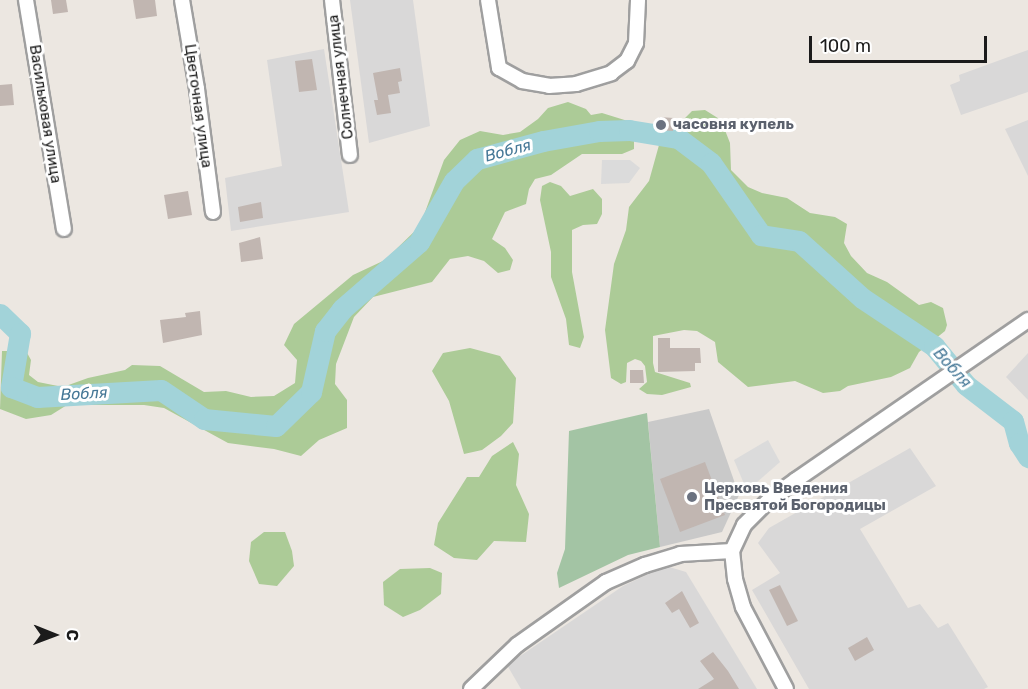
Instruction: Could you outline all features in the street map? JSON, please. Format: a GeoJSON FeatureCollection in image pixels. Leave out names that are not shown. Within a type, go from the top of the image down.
{"type":"FeatureCollection","features":[{"type":"Feature","properties":{"kind":"street","name":"Васильковая улица"},"geometry":{"type":"LineString","coordinates":[[26,0],[64,229]]}},
{"type":"Feature","properties":{"kind":"street","name":"Цветочная улица"},"geometry":{"type":"LineString","coordinates":[[182,0],[197,89],[213,212]]}},
{"type":"Feature","properties":{"kind":"street","name":"Солнечная улица"},"geometry":{"type":"LineString","coordinates":[[332,0],[350,155]]}},
{"type":"Feature","properties":{"kind":"street"},"geometry":{"type":"LineString","coordinates":[[488,0],[499,68],[522,81],[549,86],[576,84],[611,73],[627,62],[636,43],[638,0]]}},
{"type":"Feature","properties":{"kind":"street"},"geometry":{"type":"LineString","coordinates":[[786,689],[743,607],[735,579],[732,551],[744,525],[770,499],[1028,320]]}},
{"type":"Feature","properties":{"kind":"street"},"geometry":{"type":"LineString","coordinates":[[471,689],[517,645],[606,582],[645,565],[680,554],[732,551]]}},
{"type":"Feature","properties":{"kind":"shaded area"},"geometry":{"type":"Polygon","coordinates":[[[350,0],[413,0],[430,126],[369,143],[350,0]]]}},
{"type":"Feature","properties":{"kind":"shaded area"},"geometry":{"type":"Polygon","coordinates":[[[324,49],[349,212],[231,231],[225,178],[282,166],[267,60],[324,49]]]}},
{"type":"Feature","properties":{"kind":"shaded area"},"geometry":{"type":"Polygon","coordinates":[[[1028,50],[1028,92],[961,115],[950,85],[960,81],[959,75],[1028,50]]]}},
{"type":"Feature","properties":{"kind":"shaded area"},"geometry":{"type":"Polygon","coordinates":[[[1028,120],[1028,176],[1005,129],[1028,120]]]}},
{"type":"Feature","properties":{"kind":"shaded area"},"geometry":{"type":"Polygon","coordinates":[[[602,160],[630,160],[640,168],[629,183],[601,184],[602,160]]]}},
{"type":"Feature","properties":{"kind":"shaded area"},"geometry":{"type":"Polygon","coordinates":[[[1028,353],[1028,400],[1006,377],[1028,353]]]}},
{"type":"Feature","properties":{"kind":"shaded area"},"geometry":{"type":"Polygon","coordinates":[[[709,409],[739,495],[722,532],[660,547],[648,422],[709,409]]]}},
{"type":"Feature","properties":{"kind":"shaded area"},"geometry":{"type":"Polygon","coordinates":[[[768,440],[780,462],[747,491],[734,460],[768,440]]]}},
{"type":"Feature","properties":{"kind":"shaded area"},"geometry":{"type":"Polygon","coordinates":[[[910,448],[936,486],[860,529],[908,608],[920,604],[938,628],[948,623],[988,687],[984,689],[809,689],[752,590],[780,573],[758,543],[769,528],[910,448]]]}},
{"type":"Feature","properties":{"kind":"shaded area"},"geometry":{"type":"Polygon","coordinates":[[[666,566],[686,572],[757,689],[521,689],[507,665],[623,586],[666,566]]]}},
{"type":"Feature","properties":{"kind":"green space"},"geometry":{"type":"Polygon","coordinates":[[[568,102],[586,109],[591,115],[602,113],[631,122],[634,125],[634,149],[622,154],[582,154],[551,175],[535,179],[529,189],[526,204],[505,212],[492,239],[505,248],[513,260],[510,270],[498,273],[484,261],[468,256],[450,259],[432,282],[373,297],[354,317],[336,364],[335,384],[347,400],[347,428],[319,440],[301,456],[274,449],[228,443],[164,408],[144,405],[67,405],[51,415],[26,419],[0,409],[2,351],[26,351],[31,360],[29,375],[38,382],[63,387],[88,378],[125,370],[132,365],[160,366],[204,392],[226,391],[251,397],[274,396],[295,383],[297,360],[284,345],[294,324],[353,275],[385,260],[420,226],[444,160],[460,140],[480,131],[503,135],[520,132],[538,119],[548,108],[568,102]]]}},
{"type":"Feature","properties":{"kind":"green space"},"geometry":{"type":"Polygon","coordinates":[[[705,110],[721,120],[730,143],[731,170],[748,187],[762,193],[787,198],[810,213],[835,217],[847,224],[844,243],[851,256],[867,273],[887,282],[919,305],[931,302],[943,308],[947,325],[945,331],[919,352],[910,368],[891,377],[848,386],[840,391],[823,393],[795,381],[748,387],[718,362],[715,342],[697,331],[684,330],[653,336],[653,363],[655,372],[690,383],[691,387],[662,395],[647,394],[639,389],[647,382],[645,366],[641,361],[635,359],[627,363],[626,382],[621,384],[611,378],[605,330],[614,264],[626,230],[629,207],[649,181],[659,145],[670,142],[682,133],[683,120],[692,111],[705,110]]]}},
{"type":"Feature","properties":{"kind":"green space"},"geometry":{"type":"Polygon","coordinates":[[[550,182],[561,186],[570,196],[593,189],[602,199],[602,214],[597,224],[583,225],[572,230],[572,272],[584,337],[580,348],[569,345],[566,319],[551,277],[551,252],[540,200],[542,186],[550,182]]]}},
{"type":"Feature","properties":{"kind":"green space"},"geometry":{"type":"Polygon","coordinates":[[[470,348],[500,356],[516,378],[513,423],[501,436],[482,450],[464,454],[449,401],[432,371],[443,353],[470,348]]]}},
{"type":"Feature","properties":{"kind":"green space"},"geometry":{"type":"Polygon","coordinates":[[[647,413],[660,547],[628,555],[559,588],[557,573],[565,549],[569,431],[647,413]]]}},
{"type":"Feature","properties":{"kind":"green space"},"geometry":{"type":"Polygon","coordinates":[[[513,442],[519,454],[516,485],[529,514],[526,542],[494,541],[477,560],[454,558],[434,545],[438,523],[467,477],[479,477],[492,456],[513,442]]]}},
{"type":"Feature","properties":{"kind":"green space"},"geometry":{"type":"Polygon","coordinates":[[[264,532],[285,532],[292,551],[294,566],[277,586],[259,584],[249,561],[251,542],[264,532]]]}},
{"type":"Feature","properties":{"kind":"green space"},"geometry":{"type":"Polygon","coordinates":[[[430,568],[442,573],[441,594],[420,610],[403,617],[384,605],[383,582],[400,569],[430,568]]]}},
{"type":"Feature","properties":{"kind":"building"},"geometry":{"type":"Polygon","coordinates":[[[51,0],[66,0],[68,12],[53,14],[51,0]]]}},
{"type":"Feature","properties":{"kind":"building"},"geometry":{"type":"Polygon","coordinates":[[[133,0],[155,0],[157,16],[136,19],[133,0]]]}},
{"type":"Feature","properties":{"kind":"building"},"geometry":{"type":"Polygon","coordinates":[[[312,59],[317,90],[299,92],[295,61],[312,59]]]}},
{"type":"Feature","properties":{"kind":"building"},"geometry":{"type":"Polygon","coordinates":[[[400,68],[402,81],[398,82],[400,93],[388,95],[391,113],[377,115],[374,100],[378,100],[373,73],[400,68]]]}},
{"type":"Feature","properties":{"kind":"building"},"geometry":{"type":"Polygon","coordinates":[[[12,84],[14,105],[0,106],[0,85],[12,84]]]}},
{"type":"Feature","properties":{"kind":"building","name":"часовня купель"},"geometry":{"type":"Polygon","coordinates":[[[659,117],[674,118],[673,131],[658,130],[659,117]]]}},
{"type":"Feature","properties":{"kind":"building"},"geometry":{"type":"Polygon","coordinates":[[[188,191],[192,215],[168,219],[164,195],[188,191]]]}},
{"type":"Feature","properties":{"kind":"building"},"geometry":{"type":"Polygon","coordinates":[[[261,202],[263,218],[240,222],[238,207],[261,202]]]}},
{"type":"Feature","properties":{"kind":"building"},"geometry":{"type":"Polygon","coordinates":[[[260,237],[263,259],[241,262],[239,243],[260,237]]]}},
{"type":"Feature","properties":{"kind":"building"},"geometry":{"type":"Polygon","coordinates":[[[200,311],[202,335],[163,343],[160,320],[186,317],[185,313],[200,311]]]}},
{"type":"Feature","properties":{"kind":"building"},"geometry":{"type":"Polygon","coordinates":[[[658,338],[670,338],[670,348],[700,348],[701,363],[695,363],[695,371],[658,372],[658,338]]]}},
{"type":"Feature","properties":{"kind":"building"},"geometry":{"type":"Polygon","coordinates":[[[630,370],[643,370],[644,383],[630,383],[630,370]]]}},
{"type":"Feature","properties":{"kind":"building","name":"Церковь Введения Пресвятой Богородицы"},"geometry":{"type":"Polygon","coordinates":[[[705,462],[725,515],[680,532],[660,479],[705,462]]]}},
{"type":"Feature","properties":{"kind":"building"},"geometry":{"type":"Polygon","coordinates":[[[780,585],[798,621],[787,626],[769,590],[780,585]]]}},
{"type":"Feature","properties":{"kind":"building"},"geometry":{"type":"Polygon","coordinates":[[[682,591],[699,623],[690,628],[679,609],[672,613],[665,603],[682,591]]]}},
{"type":"Feature","properties":{"kind":"building"},"geometry":{"type":"Polygon","coordinates":[[[867,637],[874,650],[855,661],[848,648],[867,637]]]}},
{"type":"Feature","properties":{"kind":"building"},"geometry":{"type":"Polygon","coordinates":[[[713,652],[739,689],[698,689],[714,679],[700,661],[713,652]]]}},
{"type":"Feature","properties":{"kind":"waterway","name":"Вобля"},"geometry":{"type":"LineString","coordinates":[[0,314],[20,333],[11,387],[37,397],[161,390],[204,419],[276,426],[311,392],[325,331],[342,309],[419,242],[454,181],[477,159],[543,141],[599,131],[629,130],[678,138],[711,163],[761,235],[799,241],[862,298],[934,346],[966,385],[1013,421],[1019,443],[1028,457]]}},
{"type":"Feature","properties":{"kind":"place","name":"часовня купель"},"geometry":{"type":"Point","coordinates":[661,125]}},
{"type":"Feature","properties":{"kind":"place","name":"Церковь Введения Пресвятой Богородицы"},"geometry":{"type":"Point","coordinates":[692,497]}}]}
